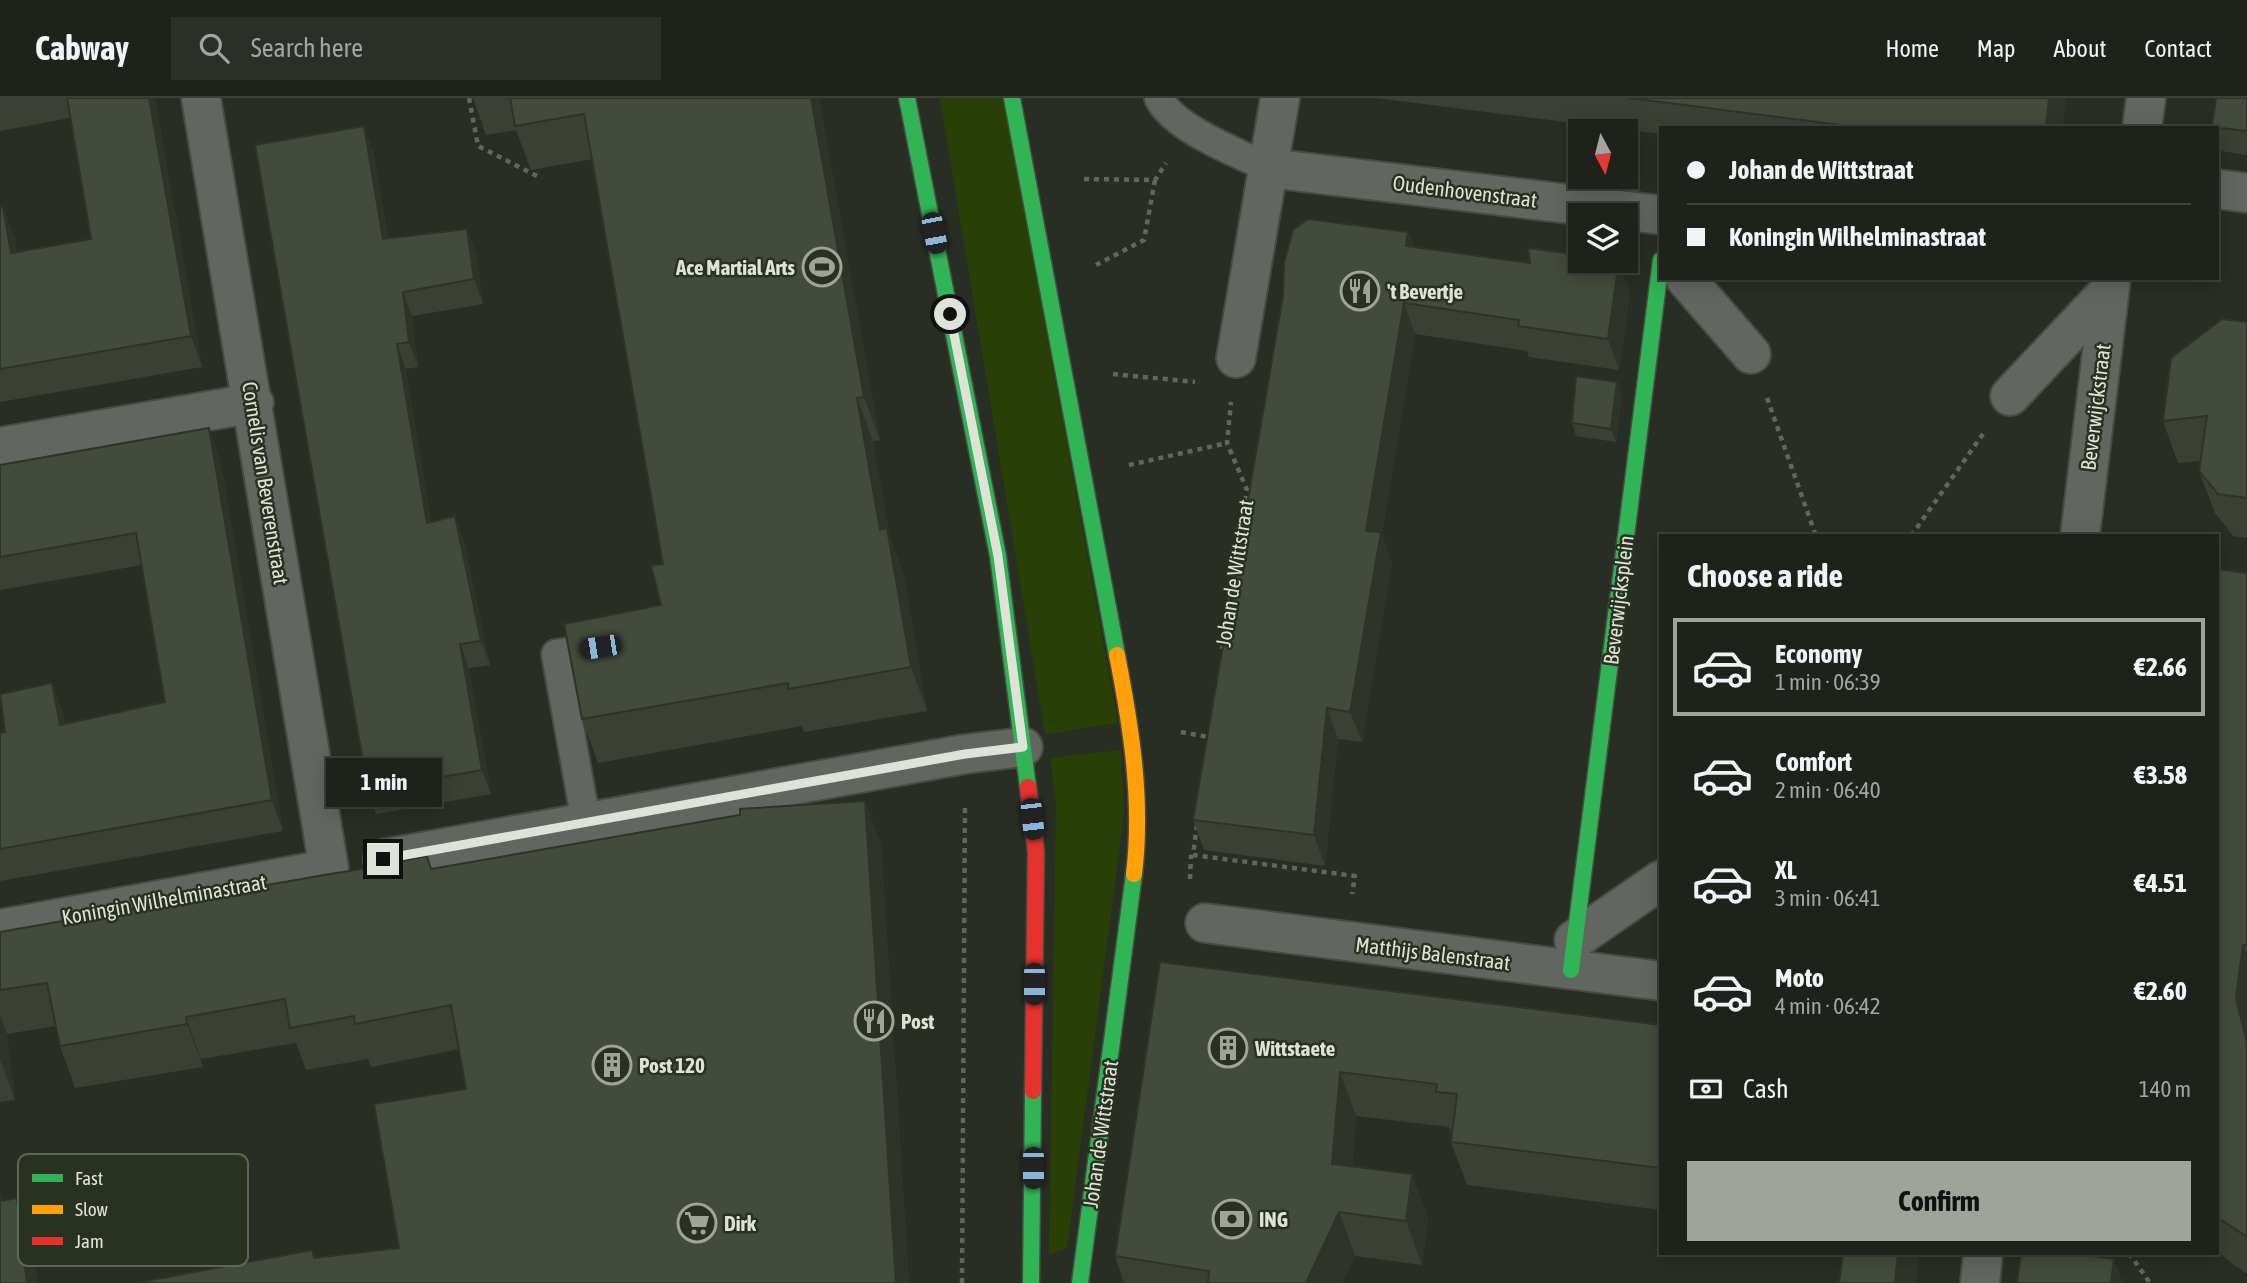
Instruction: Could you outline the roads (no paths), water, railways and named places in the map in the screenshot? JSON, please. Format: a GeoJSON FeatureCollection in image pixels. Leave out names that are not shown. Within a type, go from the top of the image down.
{"type":"FeatureCollection","features":[{"type":"Feature","properties":{"kind":"street","name":"Cornelis van Beverenstraat"},"geometry":{"type":"LineString","coordinates":[[201,98],[254,403],[328,869]]}},
{"type":"Feature","properties":{"kind":"street"},"geometry":{"type":"LineString","coordinates":[[907,98],[998,556],[1036,852],[1031,1283]]}},
{"type":"Feature","properties":{"kind":"street","name":"Johan de Wittstraat"},"geometry":{"type":"LineString","coordinates":[[1012,98],[1132,734],[1137,849],[1080,1283]]}},
{"type":"Feature","properties":{"kind":"street"},"geometry":{"type":"LineString","coordinates":[[1234,372],[1280,98]]}},
{"type":"Feature","properties":{"kind":"street"},"geometry":{"type":"LineString","coordinates":[[2142,126],[2146,98]]}},
{"type":"Feature","properties":{"kind":"street","name":"Oudenhovenstraat"},"geometry":{"type":"LineString","coordinates":[[1269,168],[1659,215]]}},
{"type":"Feature","properties":{"kind":"street"},"geometry":{"type":"LineString","coordinates":[[2219,189],[2247,193]]}},
{"type":"Feature","properties":{"kind":"street","name":"Beverwijcksplein"},"geometry":{"type":"LineString","coordinates":[[1573,955],[1659,276]]}},
{"type":"Feature","properties":{"kind":"street"},"geometry":{"type":"LineString","coordinates":[[1687,280],[1751,354]]}},
{"type":"Feature","properties":{"kind":"street"},"geometry":{"type":"LineString","coordinates":[[2010,396],[2110,285]]}},
{"type":"Feature","properties":{"kind":"street","name":"Beverwijckstraat"},"geometry":{"type":"LineString","coordinates":[[2080,534],[2110,285]]}},
{"type":"Feature","properties":{"kind":"street"},"geometry":{"type":"LineString","coordinates":[[0,447],[254,403]]}},
{"type":"Feature","properties":{"kind":"street"},"geometry":{"type":"LineString","coordinates":[[383,859],[965,754],[1023,747]]}},
{"type":"Feature","properties":{"kind":"street","name":"Koningin Wilhelminastraat"},"geometry":{"type":"LineString","coordinates":[[0,929],[328,869]]}},
{"type":"Feature","properties":{"kind":"street"},"geometry":{"type":"LineString","coordinates":[[1573,955],[1659,882]]}},
{"type":"Feature","properties":{"kind":"street","name":"Matthijs Balenstraat"},"geometry":{"type":"LineString","coordinates":[[1205,923],[1346,942],[1573,955],[1659,980]]}},
{"type":"Feature","properties":{"kind":"street"},"geometry":{"type":"LineString","coordinates":[[1980,1283],[1983,1255]]}},
{"type":"Feature","properties":{"kind":"lane"},"geometry":{"type":"LineString","coordinates":[[1159,98],[1163,107],[1190,127],[1269,168]]}},
{"type":"Feature","properties":{"kind":"lane"},"geometry":{"type":"LineString","coordinates":[[586,822],[556,654],[622,644]]}},
{"type":"Feature","properties":{"kind":"place","name":"Ace Martial Arts"},"geometry":{"type":"Point","coordinates":[822,267]}},
{"type":"Feature","properties":{"kind":"place","name":"'t Bevertje"},"geometry":{"type":"Point","coordinates":[1360,291]}},
{"type":"Feature","properties":{"kind":"place","name":"Post"},"geometry":{"type":"Point","coordinates":[874,1021]}},
{"type":"Feature","properties":{"kind":"place","name":"Wittstaete"},"geometry":{"type":"Point","coordinates":[1228,1048]}},
{"type":"Feature","properties":{"kind":"place","name":"Post 120"},"geometry":{"type":"Point","coordinates":[612,1065]}},
{"type":"Feature","properties":{"kind":"place","name":"ING"},"geometry":{"type":"Point","coordinates":[1232,1219]}},
{"type":"Feature","properties":{"kind":"place","name":"Dirk"},"geometry":{"type":"Point","coordinates":[697,1223]}}]}
